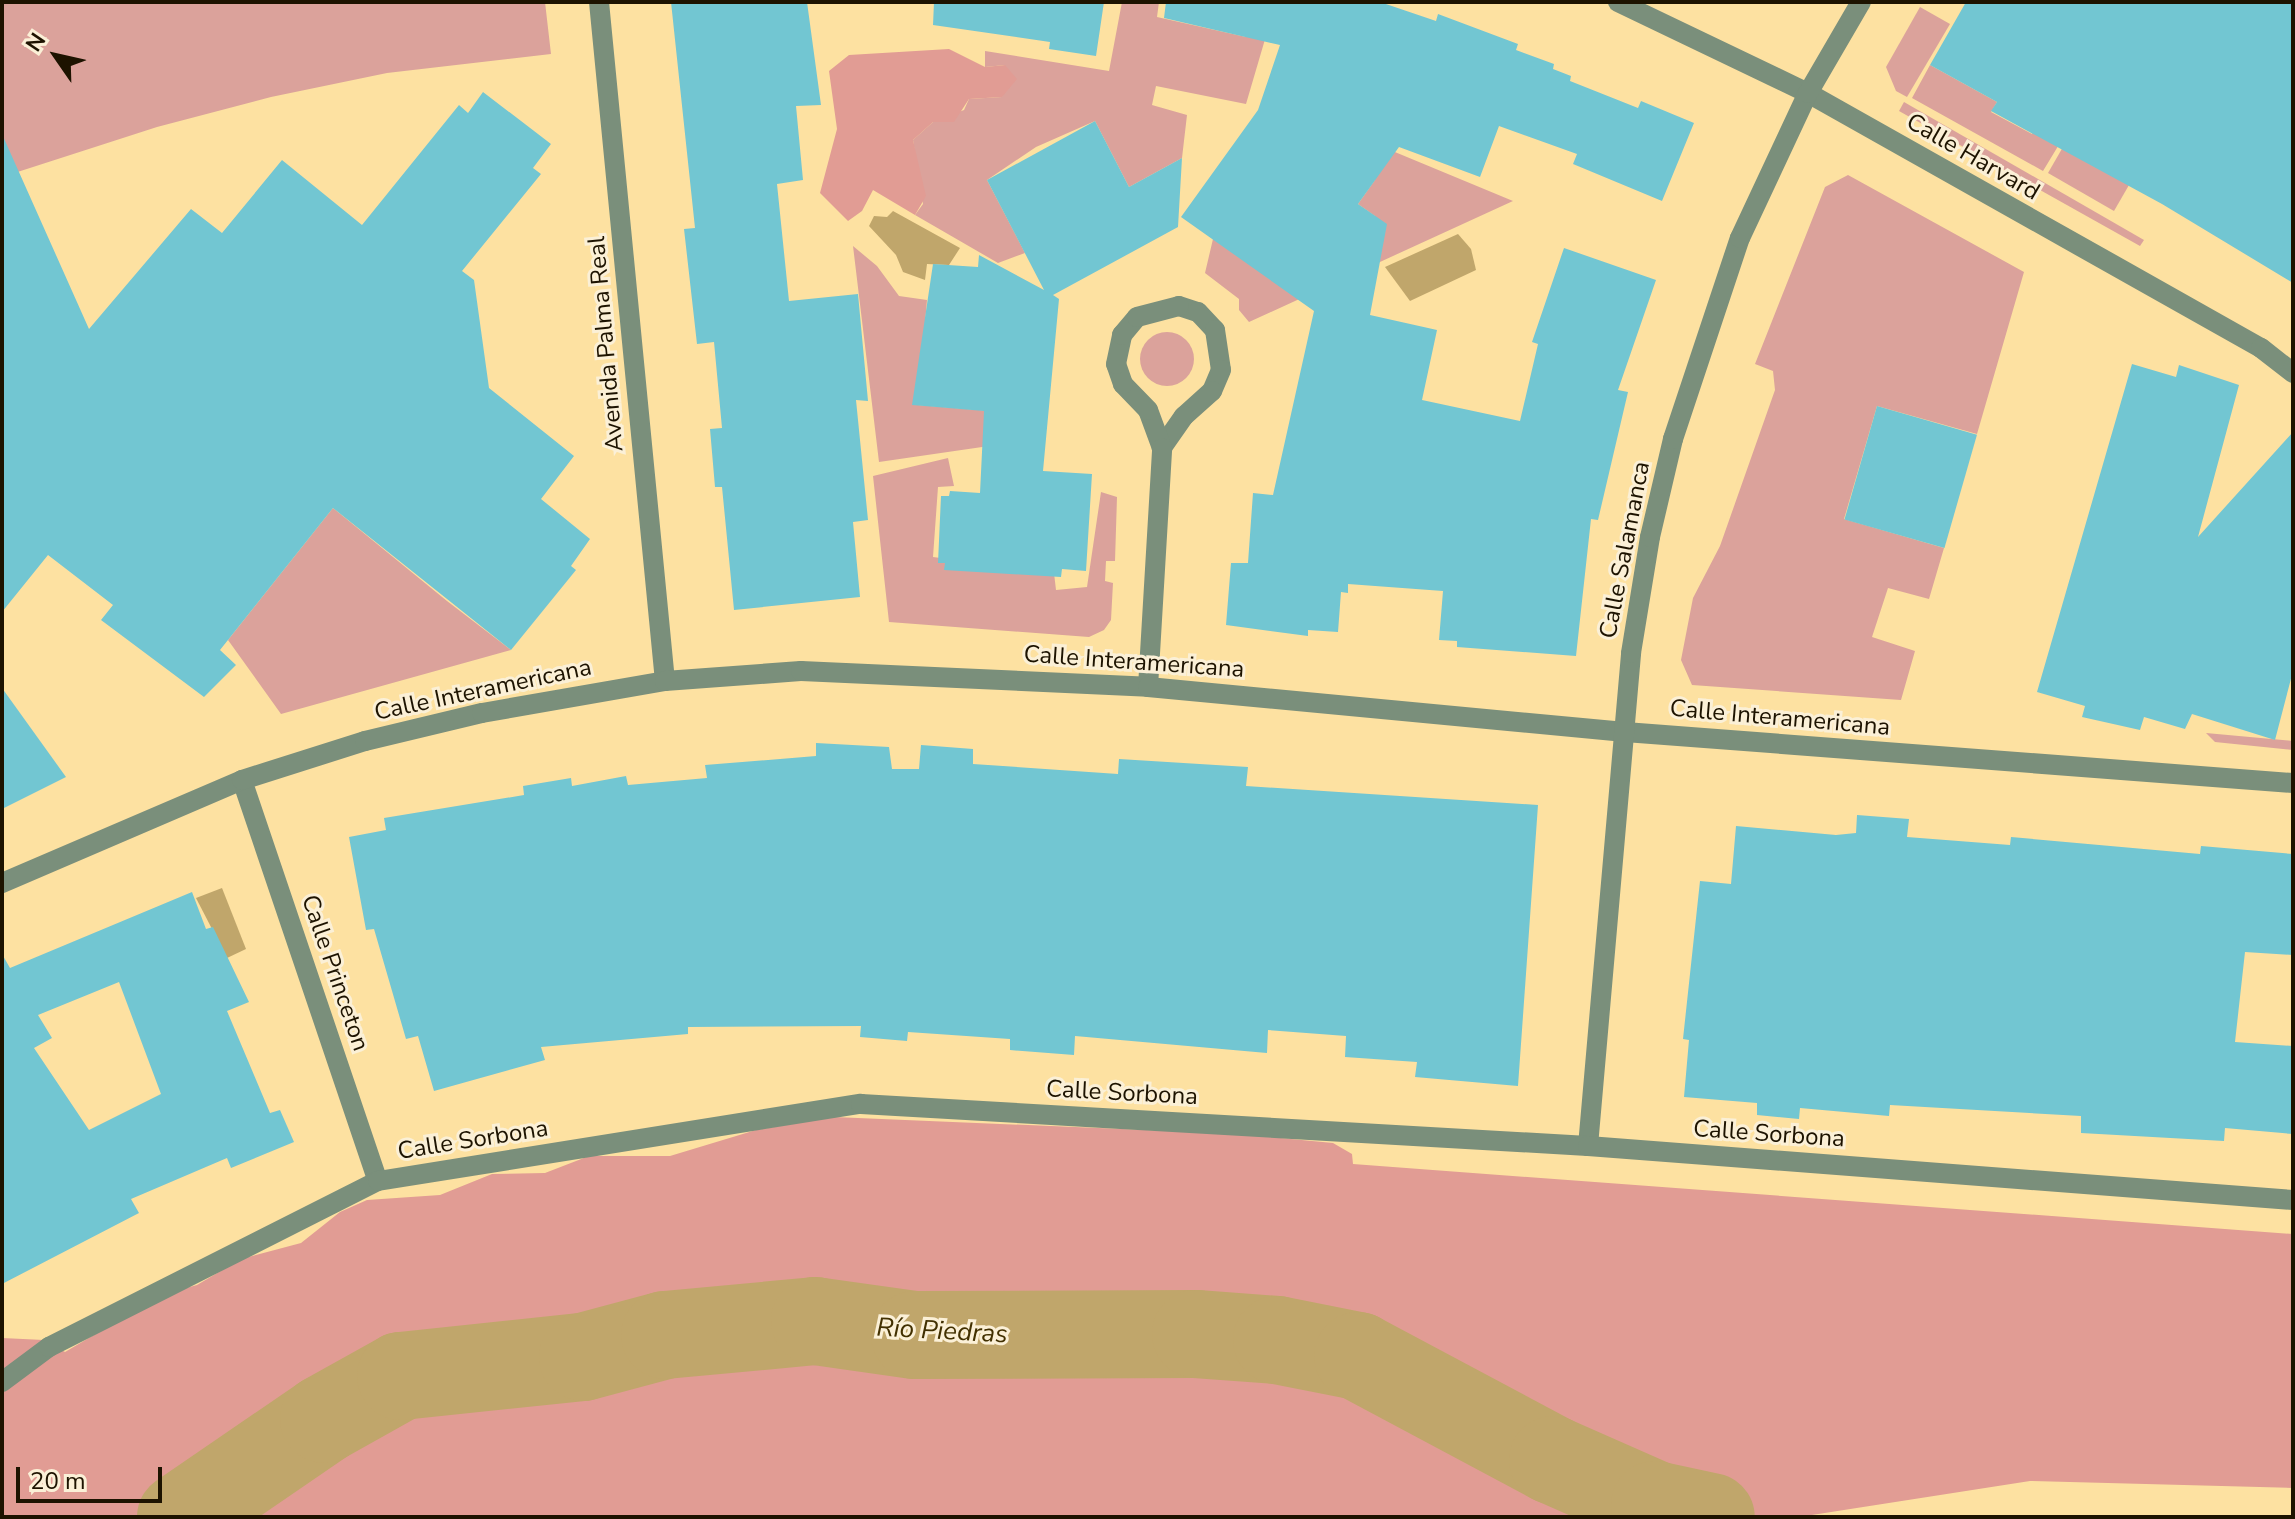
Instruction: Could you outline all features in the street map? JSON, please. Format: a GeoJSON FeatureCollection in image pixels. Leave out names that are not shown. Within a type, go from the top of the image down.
{"type":"FeatureCollection","features":[{"type":"Feature","properties":{"kind":"street","name":"Avenida Palma Real"},"geometry":{"type":"LineString","coordinates":[[599,2],[665,681]]}},
{"type":"Feature","properties":{"kind":"street","name":"Calle Harvard"},"geometry":{"type":"LineString","coordinates":[[1618,2],[1808,93],[2261,348],[2293,373]]}},
{"type":"Feature","properties":{"kind":"street","name":"Calle Salamanca"},"geometry":{"type":"LineString","coordinates":[[1588,1146],[1625,732],[1650,537],[1673,439],[1740,238],[1808,93],[1861,2]]}},
{"type":"Feature","properties":{"kind":"street"},"geometry":{"type":"LineString","coordinates":[[1148,687],[1162,448],[1148,410],[1123,384],[1116,364],[1122,335],[1137,317],[1179,306],[1198,312],[1215,330],[1221,370],[1212,391],[1184,416],[1162,448]]}},
{"type":"Feature","properties":{"kind":"street","name":"Calle Interamericana"},"geometry":{"type":"LineString","coordinates":[[2,883],[242,780],[365,741],[482,713],[665,681],[801,671],[1148,687],[1625,732],[2293,783]]}},
{"type":"Feature","properties":{"kind":"street","name":"Calle Princeton"},"geometry":{"type":"LineString","coordinates":[[242,780],[378,1181]]}},
{"type":"Feature","properties":{"kind":"street","name":"Calle Sorbona"},"geometry":{"type":"LineString","coordinates":[[2,1382],[49,1347],[378,1181],[861,1104],[1588,1146],[2293,1200]]}},
{"type":"Feature","properties":{"kind":"shaded area"},"geometry":{"type":"Polygon","coordinates":[[[2,2],[545,2],[551,54],[387,73],[271,97],[157,127],[2,177],[2,2]]]}},
{"type":"Feature","properties":{"kind":"shaded area"},"geometry":{"type":"Polygon","coordinates":[[[1122,2],[1159,2],[1157,17],[1246,37],[1276,2],[1246,104],[1156,86],[1152,105],[1187,115],[1182,158],[1129,187],[1095,121],[1036,147],[987,180],[1025,253],[998,263],[915,215],[923,204],[913,140],[933,122],[964,110],[969,99],[1002,97],[1005,65],[985,67],[985,51],[1109,71],[1122,2]]]}},
{"type":"Feature","properties":{"kind":"shaded area"},"geometry":{"type":"Polygon","coordinates":[[[1920,7],[1950,24],[1907,97],[1896,91],[1886,67],[1920,7]]]}},
{"type":"Feature","properties":{"kind":"shaded area"},"geometry":{"type":"Polygon","coordinates":[[[2099,17],[2086,100],[2043,171],[1912,98],[1930,65],[1997,102],[1991,112],[2032,134],[2099,17]]]}},
{"type":"Feature","properties":{"kind":"shaded area"},"geometry":{"type":"Polygon","coordinates":[[[949,49],[985,67],[1005,65],[1017,79],[1002,97],[969,99],[954,122],[933,122],[913,140],[926,196],[915,215],[873,190],[862,211],[848,221],[820,193],[837,129],[829,71],[849,55],[949,49]]]}},
{"type":"Feature","properties":{"kind":"shaded area"},"geometry":{"type":"Polygon","coordinates":[[[1904,102],[2144,240],[2140,246],[1899,111],[1904,102]]]}},
{"type":"Feature","properties":{"kind":"shaded area"},"geometry":{"type":"Polygon","coordinates":[[[1337,128],[1513,201],[1249,322],[1239,310],[1239,299],[1205,273],[1213,239],[1375,216],[1358,204],[1375,180],[1337,128]]]}},
{"type":"Feature","properties":{"kind":"shaded area"},"geometry":{"type":"Polygon","coordinates":[[[2067,140],[2129,185],[2114,211],[2048,173],[2067,140]]]}},
{"type":"Feature","properties":{"kind":"shaded area"},"geometry":{"type":"Polygon","coordinates":[[[1848,175],[2024,272],[1977,434],[1877,406],[1844,519],[1944,548],[1929,599],[1888,588],[1872,637],[1915,651],[1901,700],[1692,685],[1681,660],[1693,598],[1720,546],[1775,390],[1773,371],[1755,364],[1825,187],[1848,175]]]}},
{"type":"Feature","properties":{"kind":"shaded area"},"geometry":{"type":"Polygon","coordinates":[[[893,211],[960,248],[949,265],[927,264],[925,280],[903,272],[896,255],[869,226],[874,216],[887,217],[893,211]]]}},
{"type":"Feature","properties":{"kind":"shaded area"},"geometry":{"type":"Polygon","coordinates":[[[1458,234],[1471,249],[1476,270],[1410,301],[1385,267],[1458,234]]]}},
{"type":"Feature","properties":{"kind":"shaded area"},"geometry":{"type":"Polygon","coordinates":[[[853,246],[877,266],[899,296],[927,300],[918,405],[991,411],[989,446],[879,462],[853,246]]]}},
{"type":"Feature","properties":{"kind":"shaded area"},"geometry":{"type":"Polygon","coordinates":[[[1167,332],[1186,340],[1194,359],[1186,378],[1167,386],[1148,378],[1140,359],[1148,340],[1167,332]]]}},
{"type":"Feature","properties":{"kind":"shaded area"},"geometry":{"type":"Polygon","coordinates":[[[948,458],[954,486],[938,487],[933,557],[1054,573],[1056,590],[1087,587],[1101,492],[1117,497],[1115,561],[1106,561],[1105,581],[1113,583],[1111,620],[1104,630],[1089,637],[889,622],[873,476],[948,458]]]}},
{"type":"Feature","properties":{"kind":"shaded area"},"geometry":{"type":"Polygon","coordinates":[[[333,508],[511,650],[281,714],[228,640],[333,508]]]}},
{"type":"Feature","properties":{"kind":"shaded area"},"geometry":{"type":"Polygon","coordinates":[[[2206,733],[2293,741],[2293,750],[2215,742],[2206,733]]]}},
{"type":"Feature","properties":{"kind":"shaded area"},"geometry":{"type":"Polygon","coordinates":[[[222,888],[246,949],[227,958],[196,898],[222,888]]]}},
{"type":"Feature","properties":{"kind":"shaded area"},"geometry":{"type":"Polygon","coordinates":[[[834,1117],[1240,1134],[1333,1143],[1352,1154],[1353,1164],[2293,1234],[2293,1488],[2030,1481],[1799,1517],[2,1517],[2,1338],[44,1340],[65,1352],[164,1294],[197,1285],[241,1259],[301,1243],[340,1212],[367,1200],[440,1195],[492,1174],[545,1173],[589,1156],[670,1156],[756,1130],[834,1117]]]}},
{"type":"Feature","properties":{"kind":"building"},"geometry":{"type":"Polygon","coordinates":[[[671,2],[807,2],[821,105],[796,106],[803,180],[777,184],[789,301],[858,294],[868,401],[856,400],[868,520],[853,522],[860,597],[734,610],[722,487],[715,487],[710,429],[722,428],[714,342],[697,344],[684,229],[695,228],[671,2]]]}},
{"type":"Feature","properties":{"kind":"building"},"geometry":{"type":"Polygon","coordinates":[[[934,2],[1104,2],[1096,56],[1049,49],[1050,42],[933,25],[934,2]]]}},
{"type":"Feature","properties":{"kind":"building"},"geometry":{"type":"Polygon","coordinates":[[[1166,2],[1380,2],[1436,21],[1438,14],[1518,44],[1516,50],[1554,64],[1553,69],[1571,76],[1570,81],[1638,108],[1641,101],[1694,123],[1662,201],[1573,164],[1577,154],[1499,126],[1480,177],[1399,147],[1358,204],[1387,224],[1370,315],[1437,330],[1422,400],[1520,421],[1538,344],[1532,342],[1564,248],[1656,280],[1618,390],[1628,392],[1598,520],[1591,519],[1576,656],[1457,647],[1457,641],[1439,640],[1443,591],[1348,584],[1348,593],[1341,592],[1338,632],[1308,630],[1308,636],[1226,625],[1231,563],[1248,563],[1253,493],[1273,495],[1314,311],[1181,217],[1258,110],[1280,45],[1164,18],[1166,2]]]}},
{"type":"Feature","properties":{"kind":"building"},"geometry":{"type":"Polygon","coordinates":[[[1966,2],[2293,2],[2293,283],[2162,204],[1991,111],[1997,102],[1930,65],[1966,2]]]}},
{"type":"Feature","properties":{"kind":"building"},"geometry":{"type":"Polygon","coordinates":[[[483,92],[551,144],[533,168],[541,174],[462,271],[474,280],[489,388],[574,456],[541,499],[590,539],[571,566],[576,570],[511,650],[333,508],[220,650],[236,665],[204,697],[101,620],[113,605],[48,555],[2,612],[2,134],[89,329],[191,209],[222,233],[282,160],[362,225],[459,105],[468,113],[483,92]]]}},
{"type":"Feature","properties":{"kind":"building"},"geometry":{"type":"Polygon","coordinates":[[[1095,121],[1129,187],[1182,158],[1178,227],[1053,295],[1059,299],[1043,471],[1092,474],[1086,571],[1062,569],[1061,577],[944,570],[945,563],[938,563],[941,496],[949,496],[950,491],[980,493],[984,411],[912,405],[933,264],[978,267],[979,255],[1044,290],[987,180],[1095,121]]]}},
{"type":"Feature","properties":{"kind":"building"},"geometry":{"type":"Polygon","coordinates":[[[2132,364],[2176,377],[2179,365],[2239,385],[2198,537],[2293,432],[2293,671],[2275,740],[2192,714],[2185,729],[2144,717],[2140,730],[2082,717],[2085,706],[2037,692],[2132,364]]]}},
{"type":"Feature","properties":{"kind":"building"},"geometry":{"type":"Polygon","coordinates":[[[1877,406],[1977,435],[1944,548],[1844,519],[1877,406]]]}},
{"type":"Feature","properties":{"kind":"building"},"geometry":{"type":"Polygon","coordinates":[[[2,688],[66,777],[2,809],[2,688]]]}},
{"type":"Feature","properties":{"kind":"building"},"geometry":{"type":"Polygon","coordinates":[[[816,743],[889,747],[892,769],[919,769],[921,745],[973,749],[973,764],[1118,774],[1119,759],[1248,767],[1246,786],[1538,805],[1518,1086],[1415,1077],[1417,1062],[1345,1057],[1346,1036],[1268,1030],[1267,1053],[1075,1036],[1074,1055],[1010,1050],[1010,1039],[908,1032],[907,1041],[860,1037],[861,1026],[688,1027],[688,1034],[541,1047],[545,1060],[434,1091],[418,1036],[406,1039],[374,929],[366,930],[349,837],[386,830],[384,818],[524,795],[523,786],[571,778],[572,786],[626,776],[628,785],[707,778],[705,765],[816,756],[816,743]]]}},
{"type":"Feature","properties":{"kind":"building"},"geometry":{"type":"Polygon","coordinates":[[[1857,815],[1909,819],[1907,837],[2010,845],[2011,837],[2200,854],[2201,846],[2293,854],[2293,955],[2245,952],[2235,1042],[2293,1046],[2293,1134],[2225,1128],[2224,1141],[2081,1133],[2081,1116],[1890,1105],[1889,1116],[1800,1108],[1799,1119],[1757,1115],[1757,1103],[1684,1097],[1689,1040],[1683,1039],[1700,881],[1731,884],[1736,826],[1836,835],[1856,833],[1857,815]]]}},
{"type":"Feature","properties":{"kind":"building"},"geometry":{"type":"Polygon","coordinates":[[[192,892],[206,929],[213,927],[249,1002],[227,1011],[270,1113],[280,1110],[294,1142],[231,1168],[227,1158],[131,1199],[139,1213],[2,1284],[2,954],[10,968],[192,892]],[[119,982],[38,1015],[52,1038],[34,1048],[89,1130],[161,1094],[119,982]]]}},
{"type":"Feature","properties":{"kind":"waterway","name":"Río Piedras"},"geometry":{"type":"LineString","coordinates":[[181,1517],[324,1419],[401,1376],[583,1357],[665,1335],[815,1321],[915,1335],[1196,1334],[1277,1340],[1358,1356],[1553,1460],[1655,1505],[1711,1517]]}}]}
